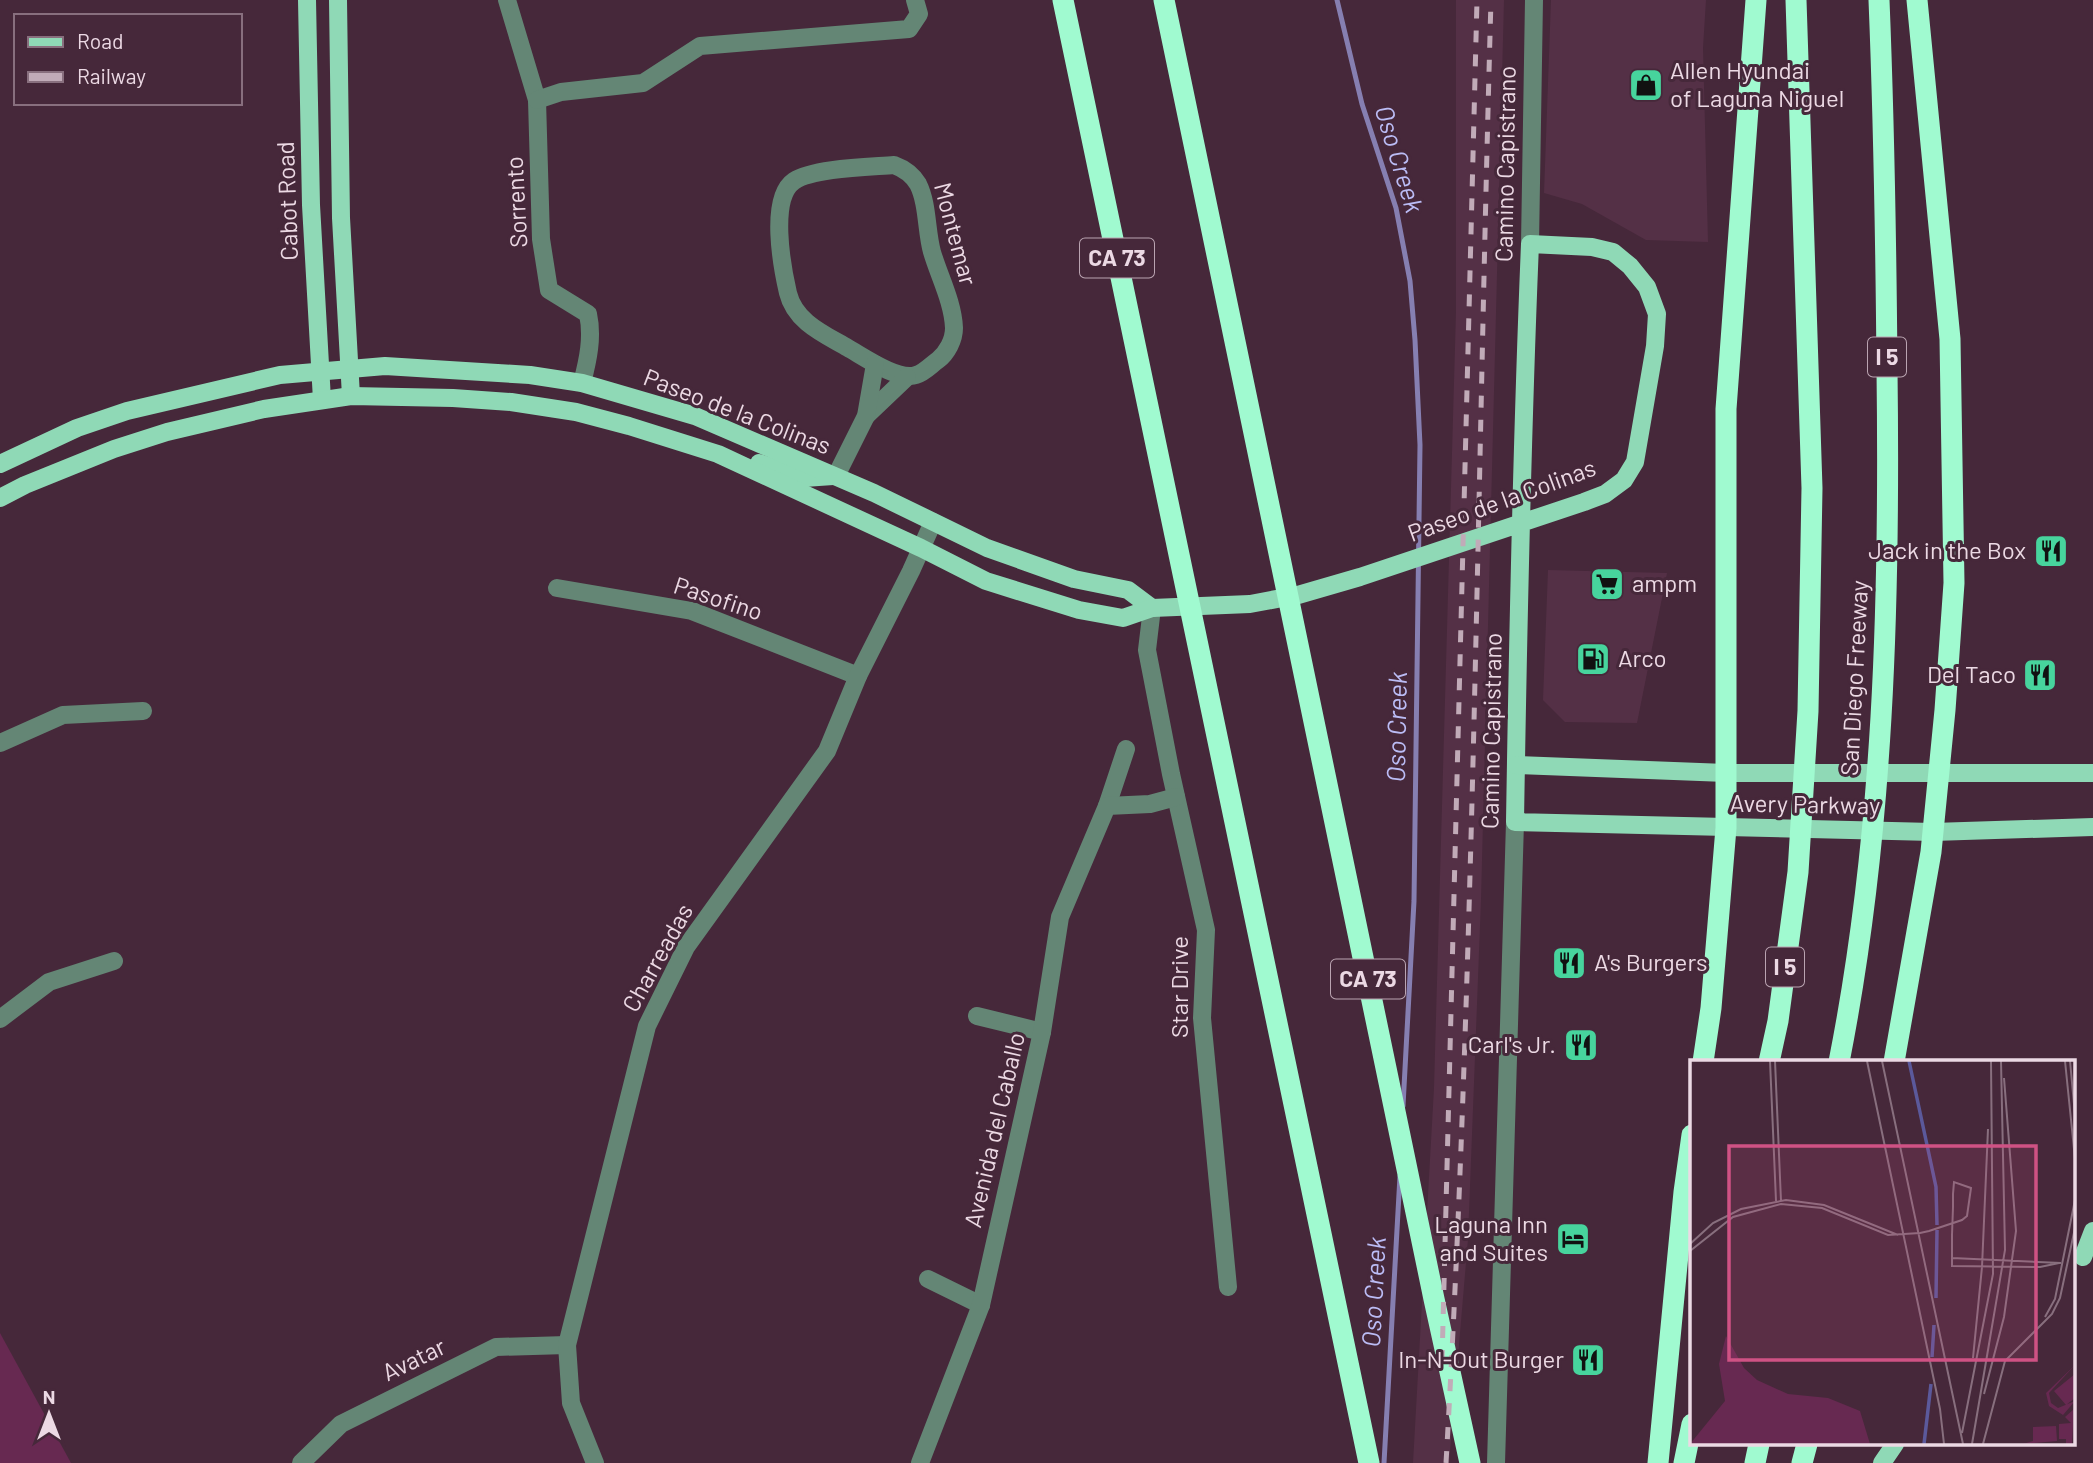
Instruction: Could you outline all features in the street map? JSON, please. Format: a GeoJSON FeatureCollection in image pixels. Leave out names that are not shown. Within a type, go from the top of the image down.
{"type":"FeatureCollection","features":[{"type":"Feature","properties":{"kind":"highway","name":"CA 73"},"geometry":{"type":"LineString","coordinates":[[1063,0],[1369,1463]]}},
{"type":"Feature","properties":{"kind":"highway","name":"CA 73"},"geometry":{"type":"LineString","coordinates":[[1164,0],[1470,1463]]}},
{"type":"Feature","properties":{"kind":"highway"},"geometry":{"type":"LineString","coordinates":[[1703,1060],[1711,1008],[1726,828],[1726,409],[1756,0]]}},
{"type":"Feature","properties":{"kind":"highway","name":"San Diego Freeway"},"geometry":{"type":"LineString","coordinates":[[1769,1060],[1778,1021],[1798,872],[1808,711],[1812,488],[1796,0]]}},
{"type":"Feature","properties":{"kind":"highway","name":"San Diego Freeway"},"geometry":{"type":"LineString","coordinates":[[1839,1060],[1852,998],[1883,713],[1889,518],[1879,0]]}},
{"type":"Feature","properties":{"kind":"highway"},"geometry":{"type":"LineString","coordinates":[[1894,1060],[1933,832],[1954,583],[1950,339],[1917,0]]}},
{"type":"Feature","properties":{"kind":"highway"},"geometry":{"type":"LineString","coordinates":[[1658,1463],[1690,1149]]}},
{"type":"Feature","properties":{"kind":"highway"},"geometry":{"type":"LineString","coordinates":[[1684,1463],[1690,1434]]}},
{"type":"Feature","properties":{"kind":"highway"},"geometry":{"type":"LineString","coordinates":[[1802,1463],[1806,1446]]}},
{"type":"Feature","properties":{"kind":"main road","name":"Cabot Road"},"geometry":{"type":"LineString","coordinates":[[307,0],[311,205],[322,400]]}},
{"type":"Feature","properties":{"kind":"main road"},"geometry":{"type":"LineString","coordinates":[[338,0],[341,218],[351,396]]}},
{"type":"Feature","properties":{"kind":"main road","name":"Paseo de la Colinas"},"geometry":{"type":"LineString","coordinates":[[0,498],[67,467],[167,432],[264,409],[351,396],[511,402],[603,419],[718,454],[986,581],[1079,610],[1123,618],[1152,608],[1250,604],[1298,595],[1360,577],[1584,502],[1605,494],[1624,480],[1635,462],[1654,346],[1657,314],[1647,287],[1630,266],[1613,253],[1592,247],[1530,244]]}},
{"type":"Feature","properties":{"kind":"main road","name":"Camino Capistrano"},"geometry":{"type":"LineString","coordinates":[[1516,822],[1530,244]]}},
{"type":"Feature","properties":{"kind":"main road","name":"Paseo de la Colinas"},"geometry":{"type":"LineString","coordinates":[[0,464],[77,428],[127,411],[280,375],[350,368],[420,366],[530,375],[583,383],[695,416],[835,476],[986,548],[1074,579],[1128,590],[1152,608]]}},
{"type":"Feature","properties":{"kind":"main road"},"geometry":{"type":"LineString","coordinates":[[718,454],[774,466],[804,478],[835,476]]}},
{"type":"Feature","properties":{"kind":"main road","name":"Avery Parkway"},"geometry":{"type":"LineString","coordinates":[[1516,765],[1726,773],[2093,773]]}},
{"type":"Feature","properties":{"kind":"main road","name":"Avery Parkway"},"geometry":{"type":"LineString","coordinates":[[1516,822],[1933,832],[2093,827]]}},
{"type":"Feature","properties":{"kind":"main road"},"geometry":{"type":"LineString","coordinates":[[2083,1258],[2093,1231]]}},
{"type":"Feature","properties":{"kind":"main road"},"geometry":{"type":"LineString","coordinates":[[1882,1463],[1894,1446]]}},
{"type":"Feature","properties":{"kind":"street","name":"Sorrento"},"geometry":{"type":"LineString","coordinates":[[507,0],[537,100],[541,239],[549,290],[588,314],[591,327],[583,383]]}},
{"type":"Feature","properties":{"kind":"street"},"geometry":{"type":"LineString","coordinates":[[537,100],[561,92],[643,83],[700,46],[909,29],[919,14],[915,0]]}},
{"type":"Feature","properties":{"kind":"street","name":"Camino Capistrano"},"geometry":{"type":"LineString","coordinates":[[1530,244],[1534,0]]}},
{"type":"Feature","properties":{"kind":"street","name":"Montemar"},"geometry":{"type":"LineString","coordinates":[[894,165],[909,173],[919,187],[932,250],[949,302],[953,334],[942,357],[921,373],[907,377],[875,364],[813,327],[798,314],[790,299],[783,267],[780,208],[787,188],[802,177],[846,169],[894,165]]}},
{"type":"Feature","properties":{"kind":"street"},"geometry":{"type":"LineString","coordinates":[[835,476],[866,416],[875,364]]}},
{"type":"Feature","properties":{"kind":"street"},"geometry":{"type":"LineString","coordinates":[[866,416],[907,377]]}},
{"type":"Feature","properties":{"kind":"street","name":"Charreadas"},"geometry":{"type":"LineString","coordinates":[[595,1463],[571,1403],[567,1345],[647,1026],[686,947],[827,751],[858,676],[933,522]]}},
{"type":"Feature","properties":{"kind":"street","name":"Pasofino"},"geometry":{"type":"LineString","coordinates":[[557,588],[692,611],[858,676]]}},
{"type":"Feature","properties":{"kind":"street","name":"Star Drive"},"geometry":{"type":"LineString","coordinates":[[1152,608],[1147,650],[1206,930],[1202,1018],[1228,1287]]}},
{"type":"Feature","properties":{"kind":"street"},"geometry":{"type":"LineString","coordinates":[[0,743],[63,715],[143,711]]}},
{"type":"Feature","properties":{"kind":"street","name":"Avenida del Caballo"},"geometry":{"type":"LineString","coordinates":[[920,1463],[981,1305],[1042,1032],[1060,917],[1107,806],[1126,749]]}},
{"type":"Feature","properties":{"kind":"street"},"geometry":{"type":"LineString","coordinates":[[1107,806],[1150,804],[1176,797]]}},
{"type":"Feature","properties":{"kind":"street","name":"Camino Capistrano"},"geometry":{"type":"LineString","coordinates":[[1496,1463],[1516,822]]}},
{"type":"Feature","properties":{"kind":"street"},"geometry":{"type":"LineString","coordinates":[[0,1019],[49,982],[114,961]]}},
{"type":"Feature","properties":{"kind":"street"},"geometry":{"type":"LineString","coordinates":[[978,1016],[1042,1032]]}},
{"type":"Feature","properties":{"kind":"street"},"geometry":{"type":"LineString","coordinates":[[928,1279],[981,1305]]}},
{"type":"Feature","properties":{"kind":"street","name":"Avatar"},"geometry":{"type":"LineString","coordinates":[[301,1463],[341,1424],[496,1347],[567,1345]]}},
{"type":"Feature","properties":{"kind":"shaded area"},"geometry":{"type":"Polygon","coordinates":[[[1456,0],[1504,0],[1481,900],[1468,1239],[1449,1463],[1413,1463],[1434,1088],[1456,312],[1456,0]]]}},
{"type":"Feature","properties":{"kind":"shaded area"},"geometry":{"type":"Polygon","coordinates":[[[1551,0],[1706,0],[1703,48],[1708,242],[1646,240],[1582,204],[1544,193],[1551,0]]]}},
{"type":"Feature","properties":{"kind":"shaded area"},"geometry":{"type":"Polygon","coordinates":[[[1548,570],[1667,573],[1637,723],[1565,722],[1543,700],[1548,570]]]}},
{"type":"Feature","properties":{"kind":"shaded area"},"geometry":{"type":"Polygon","coordinates":[[[0,1333],[71,1463],[0,1463],[0,1333]]]}},
{"type":"Feature","properties":{"kind":"waterway","name":"Oso Creek"},"geometry":{"type":"LineString","coordinates":[[1337,0],[1362,104],[1396,208],[1410,281],[1415,340],[1420,445],[1414,901],[1403,1106]]}},
{"type":"Feature","properties":{"kind":"waterway","name":"Oso Creek"},"geometry":{"type":"LineString","coordinates":[[1384,1463],[1400,1176]]}},
{"type":"Feature","properties":{"kind":"railway"},"geometry":{"type":"LineString","coordinates":[[1442,1362],[1477,0]]}},
{"type":"Feature","properties":{"kind":"railway"},"geometry":{"type":"LineString","coordinates":[[1446,1463],[1469,915],[1491,0]]}},
{"type":"Feature","properties":{"kind":"place","name":"Allen Hyundai of Laguna Niguel"},"geometry":{"type":"Point","coordinates":[1646,85]}},
{"type":"Feature","properties":{"kind":"place","name":"Jack in the Box"},"geometry":{"type":"Point","coordinates":[2051,551]}},
{"type":"Feature","properties":{"kind":"place","name":"ampm"},"geometry":{"type":"Point","coordinates":[1607,584]}},
{"type":"Feature","properties":{"kind":"place","name":"Arco"},"geometry":{"type":"Point","coordinates":[1593,659]}},
{"type":"Feature","properties":{"kind":"place","name":"Del Taco"},"geometry":{"type":"Point","coordinates":[2040,675]}},
{"type":"Feature","properties":{"kind":"place","name":"A's Burgers"},"geometry":{"type":"Point","coordinates":[1569,963]}},
{"type":"Feature","properties":{"kind":"place","name":"Carl's Jr."},"geometry":{"type":"Point","coordinates":[1581,1045]}},
{"type":"Feature","properties":{"kind":"place","name":"Laguna Inn and Suites"},"geometry":{"type":"Point","coordinates":[1573,1239]}},
{"type":"Feature","properties":{"kind":"place","name":"In-N-Out Burger"},"geometry":{"type":"Point","coordinates":[1588,1360]}}]}
